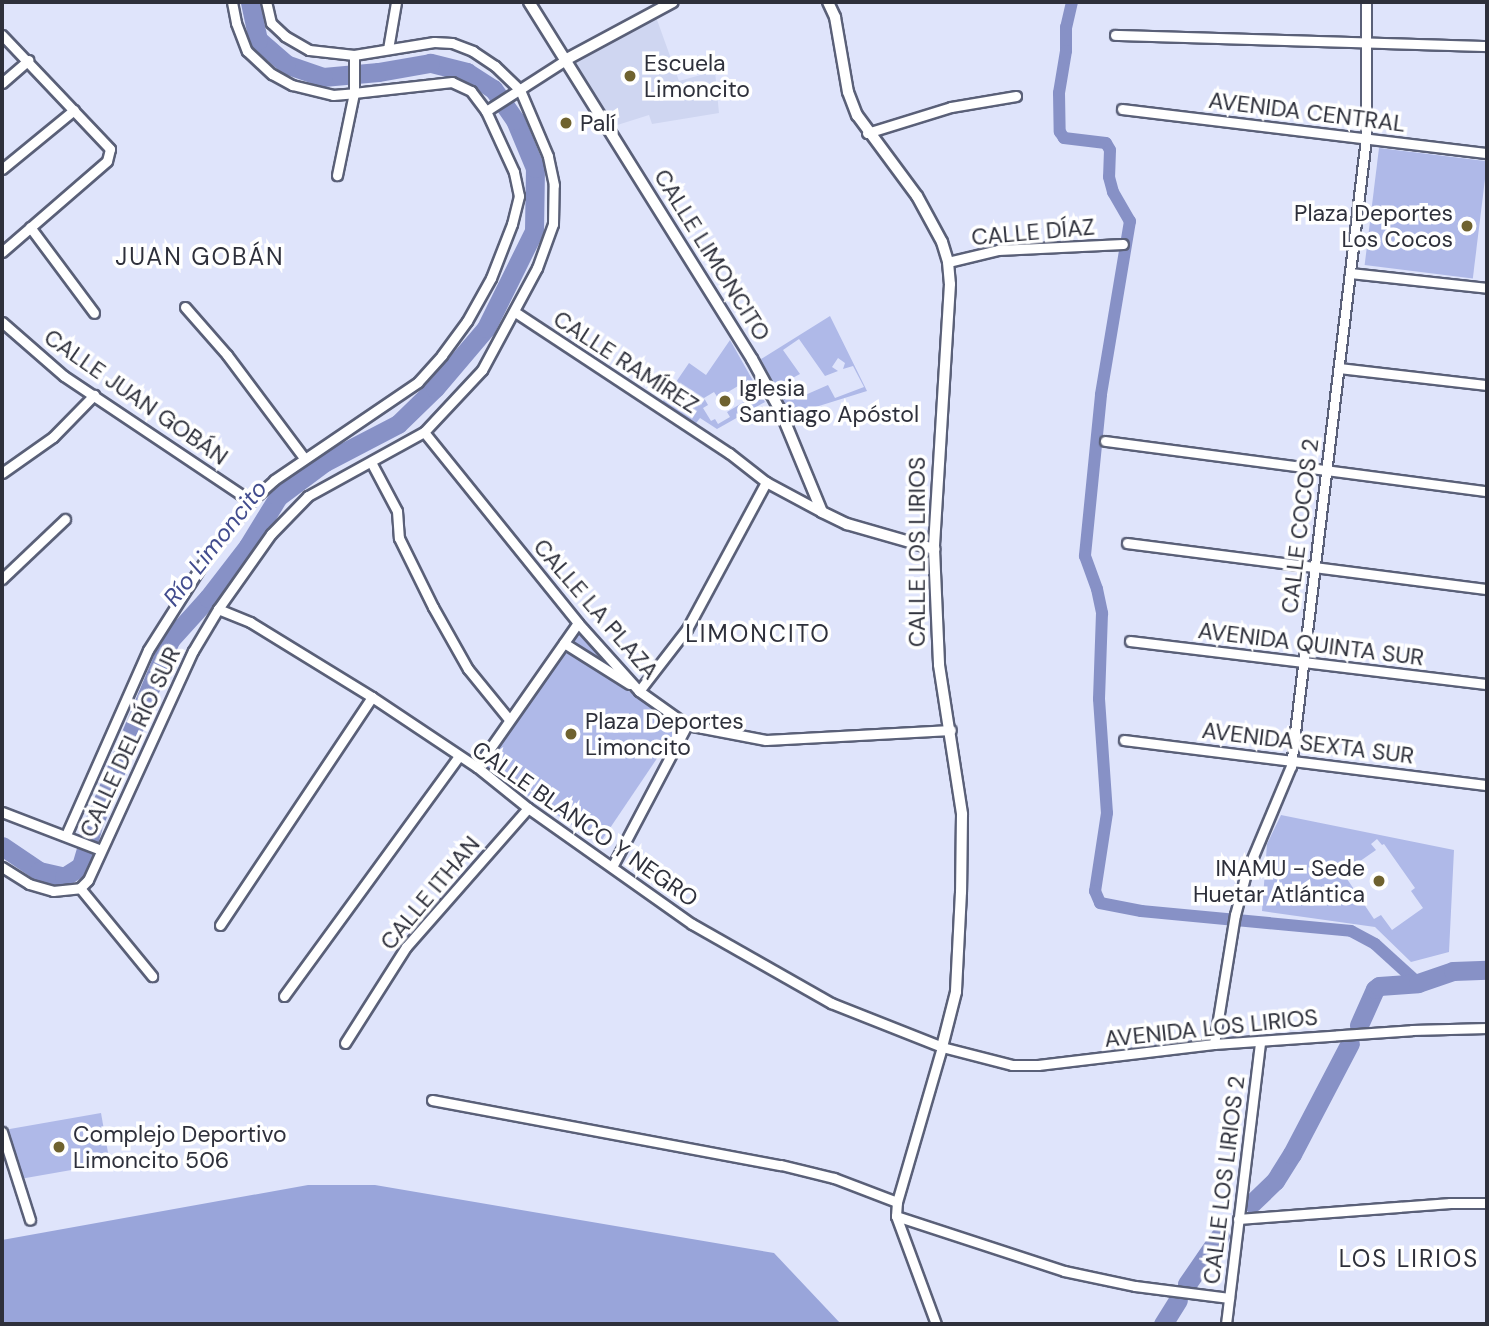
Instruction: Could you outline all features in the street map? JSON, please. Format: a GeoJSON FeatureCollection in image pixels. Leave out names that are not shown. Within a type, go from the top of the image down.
{"type":"FeatureCollection","features":[{"type":"Feature","properties":{"kind":"street"},"geometry":{"type":"LineString","coordinates":[[66,835],[148,650],[208,557],[251,500],[304,458],[418,382],[442,355],[467,321],[491,278],[512,224],[519,195],[514,172],[488,110],[471,91],[452,82],[355,88],[333,95],[292,85],[272,74],[247,51],[236,23],[232,2]]}},
{"type":"Feature","properties":{"kind":"street","name":"CALLE DEL RÍO SUR"},"geometry":{"type":"LineString","coordinates":[[80,888],[88,880],[193,651],[218,609],[271,534],[308,496],[424,432],[482,370],[537,268],[553,224],[555,205],[548,156],[520,90],[495,66],[472,51],[452,43],[354,55],[309,50],[285,36],[271,23],[266,2]]}},
{"type":"Feature","properties":{"kind":"street"},"geometry":{"type":"LineString","coordinates":[[388,49],[396,2]]}},
{"type":"Feature","properties":{"kind":"street","name":"CALLE LIMONCITO"},"geometry":{"type":"LineString","coordinates":[[529,2],[752,359],[780,410],[822,512]]}},
{"type":"Feature","properties":{"kind":"street"},"geometry":{"type":"LineString","coordinates":[[488,110],[567,59],[673,2]]}},
{"type":"Feature","properties":{"kind":"street","name":"CALLE LOS LIRIOS"},"geometry":{"type":"LineString","coordinates":[[828,2],[835,17],[848,92],[867,133],[917,196],[942,242],[948,262],[950,284],[934,549],[939,665],[962,814],[956,992],[942,1047]]}},
{"type":"Feature","properties":{"kind":"street","name":"CALLE COCOS 2"},"geometry":{"type":"LineString","coordinates":[[1214,1044],[1235,915],[1246,873],[1291,761],[1366,138],[1367,2]]}},
{"type":"Feature","properties":{"kind":"street"},"geometry":{"type":"LineString","coordinates":[[2,34],[110,149],[107,161],[2,252]]}},
{"type":"Feature","properties":{"kind":"street"},"geometry":{"type":"LineString","coordinates":[[1115,35],[1487,46]]}},
{"type":"Feature","properties":{"kind":"street"},"geometry":{"type":"LineString","coordinates":[[337,175],[355,88],[357,69],[354,55]]}},
{"type":"Feature","properties":{"kind":"street"},"geometry":{"type":"LineString","coordinates":[[2,82],[28,60]]}},
{"type":"Feature","properties":{"kind":"street"},"geometry":{"type":"LineString","coordinates":[[867,133],[951,107],[1016,96]]}},
{"type":"Feature","properties":{"kind":"street","name":"AVENIDA CENTRAL"},"geometry":{"type":"LineString","coordinates":[[1122,109],[1487,153]]}},
{"type":"Feature","properties":{"kind":"street"},"geometry":{"type":"LineString","coordinates":[[2,169],[74,110]]}},
{"type":"Feature","properties":{"kind":"street"},"geometry":{"type":"LineString","coordinates":[[30,227],[94,313]]}},
{"type":"Feature","properties":{"kind":"street","name":"CALLE DÍAZ"},"geometry":{"type":"LineString","coordinates":[[948,262],[998,250],[1123,244]]}},
{"type":"Feature","properties":{"kind":"street"},"geometry":{"type":"LineString","coordinates":[[1350,273],[1487,288]]}},
{"type":"Feature","properties":{"kind":"street"},"geometry":{"type":"LineString","coordinates":[[185,307],[227,355],[304,458]]}},
{"type":"Feature","properties":{"kind":"street","name":"CALLE RAMÍREZ"},"geometry":{"type":"LineString","coordinates":[[515,312],[729,453],[766,482],[822,512]]}},
{"type":"Feature","properties":{"kind":"street","name":"CALLE JUAN GOBÁN"},"geometry":{"type":"LineString","coordinates":[[2,322],[64,376],[251,500]]}},
{"type":"Feature","properties":{"kind":"street"},"geometry":{"type":"LineString","coordinates":[[1339,368],[1487,385]]}},
{"type":"Feature","properties":{"kind":"street"},"geometry":{"type":"LineString","coordinates":[[2,473],[53,437],[94,395]]}},
{"type":"Feature","properties":{"kind":"street","name":"CALLE LA PLAZA"},"geometry":{"type":"LineString","coordinates":[[424,432],[578,623],[639,691],[687,725],[766,740],[951,730]]}},
{"type":"Feature","properties":{"kind":"street"},"geometry":{"type":"LineString","coordinates":[[1105,441],[1487,491]]}},
{"type":"Feature","properties":{"kind":"street"},"geometry":{"type":"LineString","coordinates":[[371,462],[397,511],[399,538],[433,607],[468,669],[508,718]]}},
{"type":"Feature","properties":{"kind":"street"},"geometry":{"type":"LineString","coordinates":[[564,643],[639,691],[687,629],[766,482]]}},
{"type":"Feature","properties":{"kind":"street"},"geometry":{"type":"LineString","coordinates":[[822,512],[847,524],[934,549]]}},
{"type":"Feature","properties":{"kind":"street"},"geometry":{"type":"LineString","coordinates":[[2,579],[65,519]]}},
{"type":"Feature","properties":{"kind":"street"},"geometry":{"type":"LineString","coordinates":[[1127,543],[1487,590]]}},
{"type":"Feature","properties":{"kind":"street","name":"CALLE BLANCO Y NEGRO"},"geometry":{"type":"LineString","coordinates":[[218,609],[250,622],[372,697],[458,757],[477,767],[528,807],[692,924],[831,1003],[942,1047]]}},
{"type":"Feature","properties":{"kind":"street"},"geometry":{"type":"LineString","coordinates":[[477,767],[508,718],[578,623]]}},
{"type":"Feature","properties":{"kind":"street","name":"AVENIDA QUINTA SUR"},"geometry":{"type":"LineString","coordinates":[[1130,641],[1487,684]]}},
{"type":"Feature","properties":{"kind":"street"},"geometry":{"type":"LineString","coordinates":[[220,925],[372,697]]}},
{"type":"Feature","properties":{"kind":"street"},"geometry":{"type":"LineString","coordinates":[[612,867],[687,725]]}},
{"type":"Feature","properties":{"kind":"street","name":"AVENIDA SEXTA SUR"},"geometry":{"type":"LineString","coordinates":[[1124,740],[1487,785]]}},
{"type":"Feature","properties":{"kind":"street"},"geometry":{"type":"LineString","coordinates":[[284,996],[458,757]]}},
{"type":"Feature","properties":{"kind":"street","name":"CALLE ITHAN"},"geometry":{"type":"LineString","coordinates":[[345,1044],[406,947],[528,807]]}},
{"type":"Feature","properties":{"kind":"street"},"geometry":{"type":"LineString","coordinates":[[2,812],[102,850]]}},
{"type":"Feature","properties":{"kind":"street"},"geometry":{"type":"LineString","coordinates":[[2,867],[29,884],[53,891],[80,888],[152,976]]}},
{"type":"Feature","properties":{"kind":"street","name":"AVENIDA LOS LIRIOS"},"geometry":{"type":"LineString","coordinates":[[942,1047],[976,1058],[1025,1065],[1099,1059],[1214,1044],[1412,1030],[1487,1028]]}},
{"type":"Feature","properties":{"kind":"street","name":"CALLE LOS LIRIOS 2"},"geometry":{"type":"LineString","coordinates":[[1226,1324],[1260,1041]]}},
{"type":"Feature","properties":{"kind":"street"},"geometry":{"type":"LineString","coordinates":[[936,1324],[896,1216],[897,1202],[942,1047]]}},
{"type":"Feature","properties":{"kind":"street"},"geometry":{"type":"LineString","coordinates":[[432,1100],[781,1165],[834,1178],[897,1202]]}},
{"type":"Feature","properties":{"kind":"street"},"geometry":{"type":"LineString","coordinates":[[2,1132],[30,1220]]}},
{"type":"Feature","properties":{"kind":"street"},"geometry":{"type":"LineString","coordinates":[[1238,1219],[1450,1203],[1487,1203]]}},
{"type":"Feature","properties":{"kind":"street"},"geometry":{"type":"LineString","coordinates":[[896,1216],[1074,1273],[1135,1286],[1229,1298]]}},
{"type":"Feature","properties":{"kind":"shaded area","name":"Escuela Limoncito"},"geometry":{"type":"Polygon","coordinates":[[[656,17],[679,81],[715,71],[719,113],[652,124],[649,115],[611,127],[573,60],[656,17]]]}},
{"type":"Feature","properties":{"kind":"shaded area"},"geometry":{"type":"Polygon","coordinates":[[[1379,148],[1487,161],[1473,278],[1365,265],[1379,148]]]}},
{"type":"Feature","properties":{"kind":"shaded area"},"geometry":{"type":"Polygon","coordinates":[[[830,316],[867,391],[790,415],[761,359],[830,316]],[[799,339],[783,350],[800,374],[787,381],[796,399],[828,385],[835,398],[864,387],[853,366],[843,369],[845,363],[838,358],[832,367],[838,371],[825,376],[799,339]]]}},
{"type":"Feature","properties":{"kind":"shaded area"},"geometry":{"type":"Polygon","coordinates":[[[730,340],[765,402],[717,429],[700,418],[694,426],[661,404],[689,363],[706,375],[730,340]],[[748,380],[718,398],[714,392],[704,398],[708,405],[703,408],[711,421],[715,419],[718,424],[730,417],[727,412],[757,394],[748,380]]]}},
{"type":"Feature","properties":{"kind":"shaded area"},"geometry":{"type":"Polygon","coordinates":[[[579,629],[624,677],[569,642],[579,629]]]}},
{"type":"Feature","properties":{"kind":"shaded area"},"geometry":{"type":"Polygon","coordinates":[[[565,648],[679,725],[599,844],[485,767],[565,648]]]}},
{"type":"Feature","properties":{"kind":"shaded area"},"geometry":{"type":"Polygon","coordinates":[[[1281,815],[1454,850],[1449,952],[1411,962],[1375,927],[1262,911],[1267,844],[1281,815]],[[1377,839],[1371,844],[1376,850],[1343,873],[1374,919],[1381,915],[1392,930],[1423,908],[1411,891],[1415,888],[1384,844],[1377,839]]]}},
{"type":"Feature","properties":{"kind":"shaded area","name":"Complejo Deportivo Limoncito 506"},"geometry":{"type":"Polygon","coordinates":[[[101,1113],[110,1163],[14,1180],[5,1130],[101,1113]]]}},
{"type":"Feature","properties":{"kind":"shaded area"},"geometry":{"type":"Polygon","coordinates":[[[308,1185],[375,1185],[774,1253],[841,1324],[2,1324],[2,1240],[308,1185]]]}},
{"type":"Feature","properties":{"kind":"waterway","name":"Río Limoncito"},"geometry":{"type":"LineString","coordinates":[[2,846],[39,871],[64,877],[81,866],[94,822],[170,640],[208,598],[248,546],[278,497],[325,462],[398,424],[435,388],[486,328],[534,231],[535,168],[515,120],[493,89],[467,72],[430,63],[378,72],[323,77],[286,64],[258,40],[250,2]]}},
{"type":"Feature","properties":{"kind":"waterway"},"geometry":{"type":"LineString","coordinates":[[1072,2],[1066,27],[1066,51],[1059,93],[1060,132],[1064,138],[1106,143],[1110,150],[1109,177],[1113,192],[1130,221],[1101,395],[1085,556],[1102,613],[1099,699],[1107,813],[1095,891],[1100,903],[1141,911],[1351,931],[1375,944],[1418,983]]}},
{"type":"Feature","properties":{"kind":"waterway"},"geometry":{"type":"LineString","coordinates":[[1359,1025],[1375,989],[1379,986],[1418,983],[1453,971],[1487,970]]}},
{"type":"Feature","properties":{"kind":"waterway"},"geometry":{"type":"LineString","coordinates":[[1252,1203],[1275,1181],[1292,1154],[1350,1043]]}},
{"type":"Feature","properties":{"kind":"waterway"},"geometry":{"type":"LineString","coordinates":[[1187,1284],[1220,1236]]}},
{"type":"Feature","properties":{"kind":"waterway"},"geometry":{"type":"LineString","coordinates":[[1163,1324],[1178,1300]]}},
{"type":"Feature","properties":{"kind":"place","name":"Escuela Limoncito"},"geometry":{"type":"Point","coordinates":[630,76]}},
{"type":"Feature","properties":{"kind":"place","name":"Palí"},"geometry":{"type":"Point","coordinates":[566,123]}},
{"type":"Feature","properties":{"kind":"place","name":"Plaza Deportes Los Cocos"},"geometry":{"type":"Point","coordinates":[1467,226]}},
{"type":"Feature","properties":{"kind":"place","name":"Iglesia Santiago Apóstol"},"geometry":{"type":"Point","coordinates":[725,401]}},
{"type":"Feature","properties":{"kind":"place","name":"Plaza Deportes Limoncito"},"geometry":{"type":"Point","coordinates":[571,734]}},
{"type":"Feature","properties":{"kind":"place","name":"INAMU - Sede Huetar Atlántica"},"geometry":{"type":"Point","coordinates":[1379,881]}},
{"type":"Feature","properties":{"kind":"place","name":"Complejo Deportivo Limoncito 506"},"geometry":{"type":"Point","coordinates":[59,1147]}},
{"type":"Feature","properties":{"kind":"district","name":"JUAN GOBÁN"},"geometry":{"type":"Point","coordinates":[200,257]}},
{"type":"Feature","properties":{"kind":"district","name":"LIMONCITO"},"geometry":{"type":"Point","coordinates":[758,634]}},
{"type":"Feature","properties":{"kind":"district","name":"LOS LIRIOS"},"geometry":{"type":"Point","coordinates":[1409,1259]}}]}
